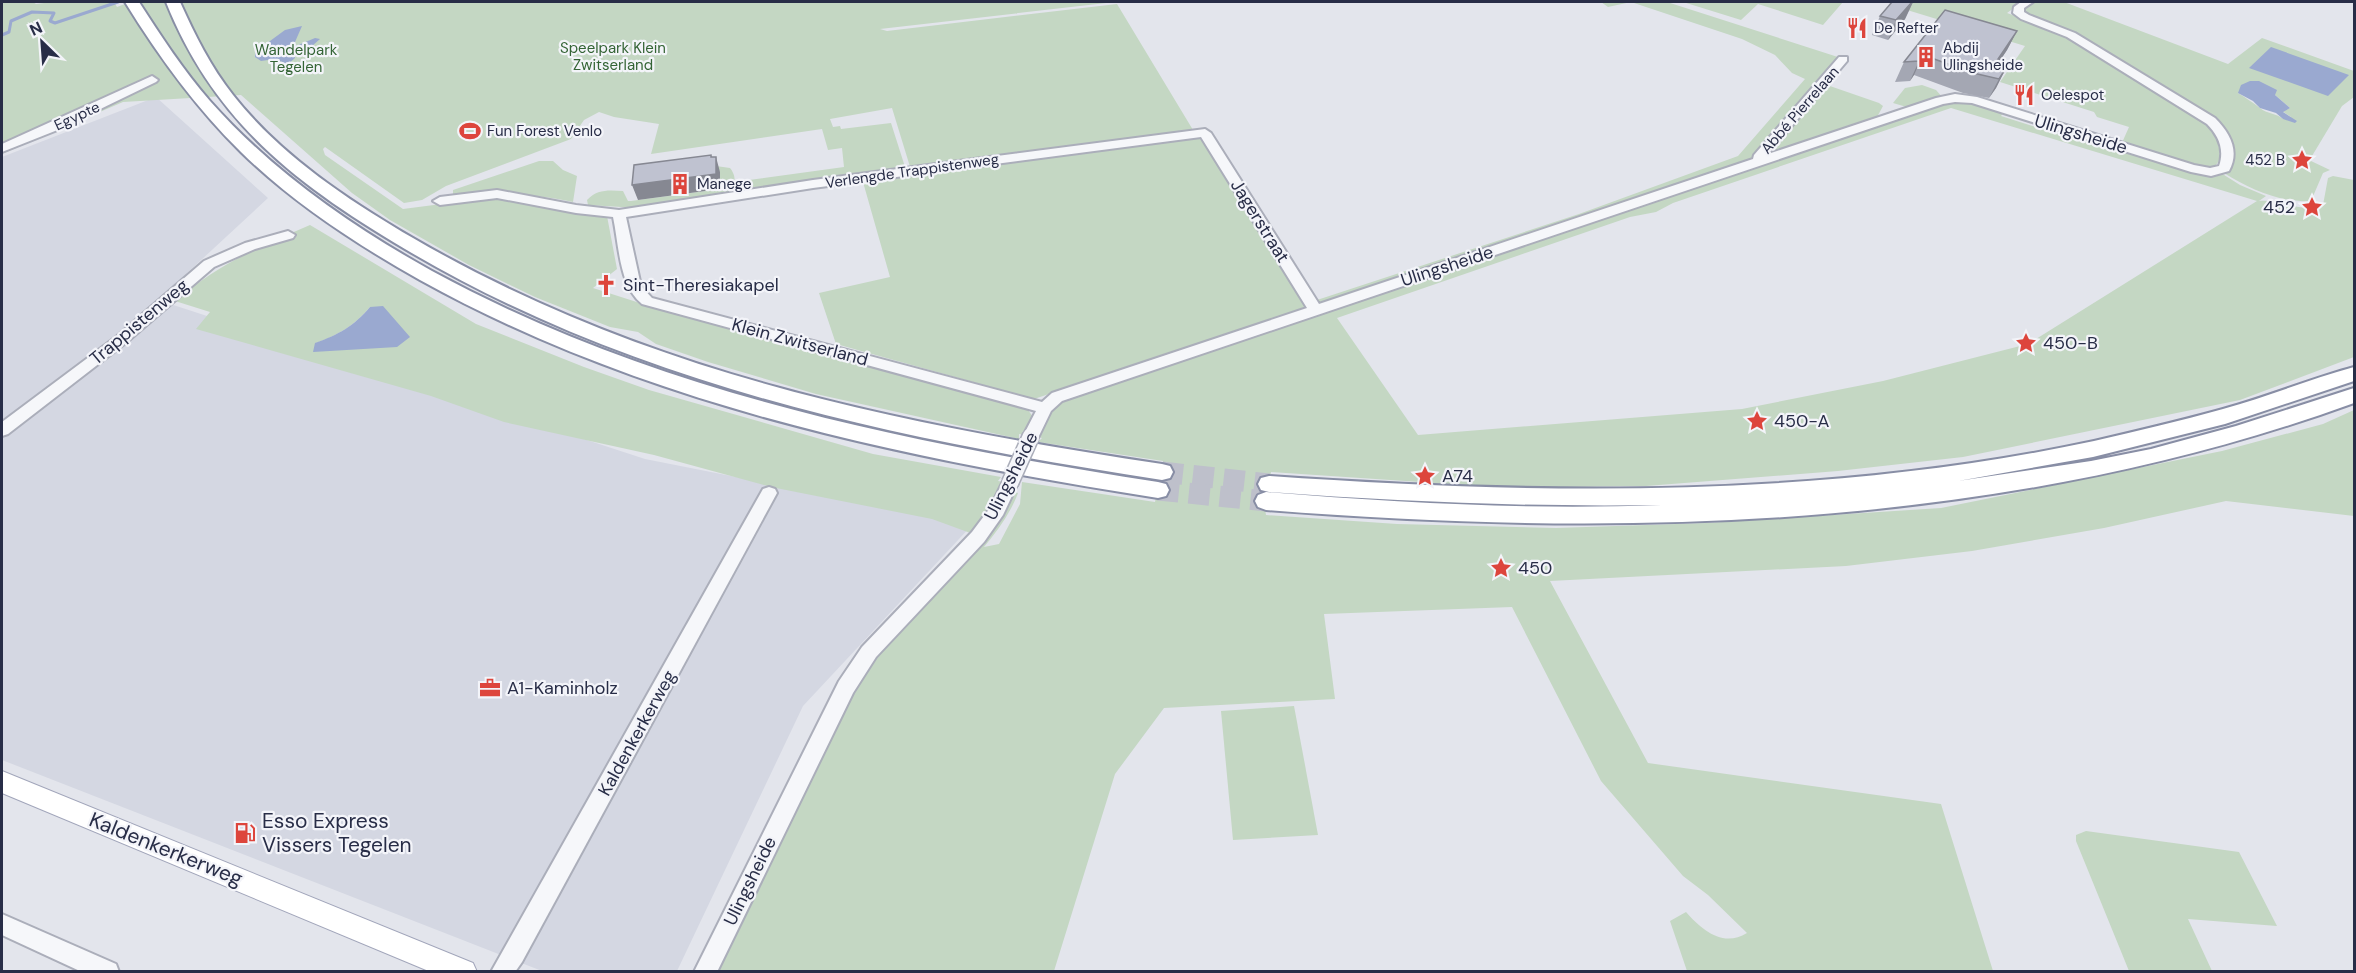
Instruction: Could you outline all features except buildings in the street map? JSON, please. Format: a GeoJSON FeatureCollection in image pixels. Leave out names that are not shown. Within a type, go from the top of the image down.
{"type":"FeatureCollection","features":[{"type":"Feature","properties":{"kind":"highway"},"geometry":{"type":"LineString","coordinates":[[135,7],[200,99],[267,167],[349,231],[398,262],[451,291],[604,358],[717,397],[859,435],[966,459],[1160,481],[1063,458],[866,419],[735,384],[618,344],[477,283],[413,248],[339,202],[267,141],[226,97],[199,60],[173,2]]}},
{"type":"Feature","properties":{"kind":"highway"},"geometry":{"type":"LineString","coordinates":[[2355,374],[2217,420],[2120,444],[2016,462],[1830,486],[1728,494],[1625,497],[1267,493],[1346,509],[1472,515],[1593,516],[1731,512],[1834,504],[1942,492],[2120,464],[2239,434],[2355,395]]}},
{"type":"Feature","properties":{"kind":"main road","name":"Kaldenkerkerweg"},"geometry":{"type":"LineString","coordinates":[[2,782],[464,972]]}},
{"type":"Feature","properties":{"kind":"street","name":"Ulingsheide"},"geometry":{"type":"LineString","coordinates":[[705,972],[846,687],[870,652],[978,537],[997,511],[1045,408],[1057,397],[1761,160],[1955,98],[1973,100],[2191,168],[2211,172],[2224,168],[2227,164],[2227,141],[2222,131],[2211,121],[2071,35],[2019,13],[2019,7],[2028,2]]}},
{"type":"Feature","properties":{"kind":"street","name":"Abbé Pierrelaan"},"geometry":{"type":"LineString","coordinates":[[1761,160],[1758,158],[1843,59]]}},
{"type":"Feature","properties":{"kind":"street","name":"Egypte"},"geometry":{"type":"LineString","coordinates":[[2,148],[152,81]]}},
{"type":"Feature","properties":{"kind":"street","name":"Verlengde Trappistenweg"},"geometry":{"type":"LineString","coordinates":[[619,214],[825,183],[1205,133]]}},
{"type":"Feature","properties":{"kind":"street","name":"Jagerstraat"},"geometry":{"type":"LineString","coordinates":[[1205,133],[1315,310]]}},
{"type":"Feature","properties":{"kind":"street"},"geometry":{"type":"LineString","coordinates":[[440,201],[497,194],[619,214]]}},
{"type":"Feature","properties":{"kind":"street","name":"Klein Zwitserland"},"geometry":{"type":"LineString","coordinates":[[619,214],[634,286],[638,294],[646,301],[1045,408]]}},
{"type":"Feature","properties":{"kind":"street","name":"Trappistenweg"},"geometry":{"type":"LineString","coordinates":[[2,430],[122,339],[209,264],[235,251],[288,235]]}},
{"type":"Feature","properties":{"kind":"street","name":"Kaldenkerkerweg"},"geometry":{"type":"LineString","coordinates":[[502,972],[769,492]]}},
{"type":"Feature","properties":{"kind":"street"},"geometry":{"type":"LineString","coordinates":[[2,924],[108,972]]}},
{"type":"Feature","properties":{"kind":"shaded area"},"geometry":{"type":"Polygon","coordinates":[[[156,97],[268,198],[158,300],[645,459],[973,524],[803,706],[677,971],[542,971],[2,760],[2,157],[156,97]]]}},
{"type":"Feature","properties":{"kind":"green space"},"geometry":{"type":"Polygon","coordinates":[[[3,2],[33,2],[36,4],[114,2],[117,7],[130,2],[1115,2],[880,29],[887,31],[1117,4],[1193,130],[911,170],[892,108],[830,119],[833,127],[840,126],[841,129],[891,123],[906,170],[743,193],[742,181],[844,167],[842,148],[828,150],[822,129],[651,154],[659,124],[614,117],[599,112],[584,120],[571,139],[446,186],[422,200],[404,203],[325,147],[323,149],[325,155],[403,209],[488,198],[607,216],[617,269],[593,288],[646,305],[1026,407],[1033,417],[1025,435],[1019,434],[1019,439],[816,394],[708,362],[656,344],[638,332],[610,327],[535,297],[469,265],[390,220],[352,193],[241,95],[123,102],[2,154],[3,2]]]}},
{"type":"Feature","properties":{"kind":"green space"},"geometry":{"type":"Polygon","coordinates":[[[1601,2],[1631,2],[1608,7],[1601,2]]]}},
{"type":"Feature","properties":{"kind":"green space"},"geometry":{"type":"Polygon","coordinates":[[[1631,2],[1667,2],[1841,58],[1750,162],[1320,305],[1317,300],[1579,214],[1738,156],[1805,79],[1792,73],[1775,55],[1742,39],[1631,2]]]}},
{"type":"Feature","properties":{"kind":"green space"},"geometry":{"type":"Polygon","coordinates":[[[1683,2],[1843,2],[1823,25],[1758,4],[1741,20],[1683,2]]]}},
{"type":"Feature","properties":{"kind":"green space"},"geometry":{"type":"Polygon","coordinates":[[[1897,2],[2022,2],[2007,13],[2062,33],[2204,119],[2218,134],[2220,159],[2214,168],[2206,169],[2121,145],[2129,127],[2097,117],[2094,112],[2000,82],[2025,46],[1894,6],[1897,2]]]}},
{"type":"Feature","properties":{"kind":"green space"},"geometry":{"type":"Polygon","coordinates":[[[2033,2],[2064,2],[2228,64],[2262,38],[2354,71],[2354,97],[2342,106],[2312,156],[2311,161],[2330,170],[2323,173],[2311,201],[2288,200],[2266,194],[2244,184],[2224,173],[2229,168],[2233,155],[2230,140],[2218,122],[2075,36],[2022,12],[2023,8],[2033,2]],[[2238,93],[2283,119],[2291,117],[2282,111],[2290,108],[2274,94],[2238,93]]]}},
{"type":"Feature","properties":{"kind":"green space"},"geometry":{"type":"Polygon","coordinates":[[[1827,85],[1883,106],[1876,119],[1773,154],[1768,151],[1827,85]]]}},
{"type":"Feature","properties":{"kind":"green space"},"geometry":{"type":"Polygon","coordinates":[[[1922,85],[1936,90],[1943,98],[1910,108],[1893,103],[1905,88],[1922,85]]]}},
{"type":"Feature","properties":{"kind":"green space"},"geometry":{"type":"Polygon","coordinates":[[[1964,101],[2004,112],[2001,116],[2112,151],[2115,147],[2221,173],[2240,185],[2266,196],[2259,201],[2307,208],[2315,207],[2323,205],[2328,178],[2333,176],[2354,180],[2354,357],[2240,400],[1963,457],[1838,471],[1646,486],[1465,485],[1271,472],[1265,509],[1266,515],[1397,524],[1556,528],[1707,523],[1941,508],[2222,451],[2323,424],[2354,410],[2354,516],[2226,501],[2104,528],[1972,551],[1846,566],[1550,581],[1648,763],[1941,804],[1993,971],[1687,971],[1670,921],[1686,912],[1706,931],[1721,938],[1730,939],[1747,933],[1708,895],[1683,876],[1601,781],[1512,607],[1324,614],[1335,699],[1164,708],[1115,774],[1054,971],[714,972],[852,689],[875,654],[1013,491],[1018,493],[1011,508],[984,547],[999,544],[1020,504],[1022,482],[1155,502],[1163,461],[1038,442],[1042,438],[1038,437],[1052,410],[1067,399],[1943,103],[1964,101]],[[1951,108],[1673,203],[1656,212],[1630,217],[1337,318],[1418,435],[1742,409],[1883,381],[2028,344],[2257,201],[1951,108]]]}},
{"type":"Feature","properties":{"kind":"green space"},"geometry":{"type":"Polygon","coordinates":[[[1193,137],[1203,140],[1304,301],[1305,306],[1298,311],[1034,399],[836,344],[819,293],[890,277],[863,182],[1193,137]]]}},
{"type":"Feature","properties":{"kind":"green space"},"geometry":{"type":"Polygon","coordinates":[[[539,161],[553,161],[563,170],[577,176],[573,202],[513,194],[453,196],[453,190],[539,161]]]}},
{"type":"Feature","properties":{"kind":"green space"},"geometry":{"type":"Polygon","coordinates":[[[716,166],[730,168],[735,180],[732,188],[722,197],[638,208],[588,205],[587,200],[591,196],[604,191],[623,191],[628,201],[631,201],[720,189],[720,172],[716,166]]]}},
{"type":"Feature","properties":{"kind":"green space"},"geometry":{"type":"Polygon","coordinates":[[[310,225],[476,324],[584,367],[649,390],[873,454],[1001,477],[998,481],[1004,482],[973,534],[932,519],[771,487],[654,455],[504,422],[431,396],[196,329],[210,312],[175,301],[224,266],[310,225]],[[370,307],[358,320],[345,329],[316,343],[397,347],[370,307]]]}},
{"type":"Feature","properties":{"kind":"green space"},"geometry":{"type":"Polygon","coordinates":[[[1294,706],[1318,835],[1233,840],[1221,711],[1294,706]]]}},
{"type":"Feature","properties":{"kind":"green space"},"geometry":{"type":"Polygon","coordinates":[[[2086,831],[2239,852],[2277,926],[2188,919],[2212,971],[2129,971],[2076,841],[2076,835],[2086,831]]]}},
{"type":"Feature","properties":{"kind":"water"},"geometry":{"type":"Polygon","coordinates":[[[302,26],[295,42],[296,46],[315,38],[320,39],[312,46],[294,52],[295,58],[287,65],[280,66],[282,62],[275,59],[261,61],[255,57],[255,52],[285,30],[302,26]]]}},
{"type":"Feature","properties":{"kind":"water"},"geometry":{"type":"Polygon","coordinates":[[[2271,47],[2349,75],[2328,96],[2249,68],[2271,47]]]}},
{"type":"Feature","properties":{"kind":"water"},"geometry":{"type":"Polygon","coordinates":[[[2250,81],[2259,81],[2277,90],[2275,95],[2290,108],[2283,112],[2297,121],[2295,123],[2283,119],[2276,113],[2260,108],[2253,101],[2238,93],[2241,85],[2250,81]]]}},
{"type":"Feature","properties":{"kind":"water"},"geometry":{"type":"Polygon","coordinates":[[[383,306],[410,337],[397,347],[313,352],[315,343],[345,329],[358,320],[370,307],[383,306]]]}},
{"type":"Feature","properties":{"kind":"waterway"},"geometry":{"type":"LineString","coordinates":[[2,35],[9,32],[11,21],[32,12],[54,13],[50,21],[55,23],[118,2]]}},
{"type":"Feature","properties":{"kind":"tunnel"},"geometry":{"type":"LineString","coordinates":[[1162,472],[1269,484]]}},
{"type":"Feature","properties":{"kind":"tunnel"},"geometry":{"type":"LineString","coordinates":[[1158,490],[1266,501]]}},
{"type":"Feature","properties":{"kind":"place","name":"De Refter"},"geometry":{"type":"Point","coordinates":[1857,28]}},
{"type":"Feature","properties":{"kind":"place","name":"Abdij Ulingsheide"},"geometry":{"type":"Point","coordinates":[1926,57]}},
{"type":"Feature","properties":{"kind":"place","name":"Oelespot"},"geometry":{"type":"Point","coordinates":[2024,95]}},
{"type":"Feature","properties":{"kind":"place","name":"Fun Forest Venlo"},"geometry":{"type":"Point","coordinates":[470,131]}},
{"type":"Feature","properties":{"kind":"place","name":"452 B"},"geometry":{"type":"Point","coordinates":[2302,160]}},
{"type":"Feature","properties":{"kind":"place","name":"Manege"},"geometry":{"type":"Point","coordinates":[680,184]}},
{"type":"Feature","properties":{"kind":"place","name":"452"},"geometry":{"type":"Point","coordinates":[2312,207]}},
{"type":"Feature","properties":{"kind":"place","name":"Sint-Theresiakapel"},"geometry":{"type":"Point","coordinates":[606,285]}},
{"type":"Feature","properties":{"kind":"place","name":"450-B"},"geometry":{"type":"Point","coordinates":[2026,343]}},
{"type":"Feature","properties":{"kind":"place","name":"450-A"},"geometry":{"type":"Point","coordinates":[1757,421]}},
{"type":"Feature","properties":{"kind":"place","name":"A74"},"geometry":{"type":"Point","coordinates":[1425,476]}},
{"type":"Feature","properties":{"kind":"place","name":"450"},"geometry":{"type":"Point","coordinates":[1501,568]}},
{"type":"Feature","properties":{"kind":"place","name":"A1-Kaminholz"},"geometry":{"type":"Point","coordinates":[490,688]}},
{"type":"Feature","properties":{"kind":"place","name":"Esso Express Vissers Tegelen"},"geometry":{"type":"Point","coordinates":[245,833]}},
{"type":"Feature","properties":{"kind":"park label","name":"Speelpark Klein Zwitserland"},"geometry":{"type":"Point","coordinates":[613,56]}},
{"type":"Feature","properties":{"kind":"park label","name":"Wandelpark Tegelen"},"geometry":{"type":"Point","coordinates":[296,58]}}]}
